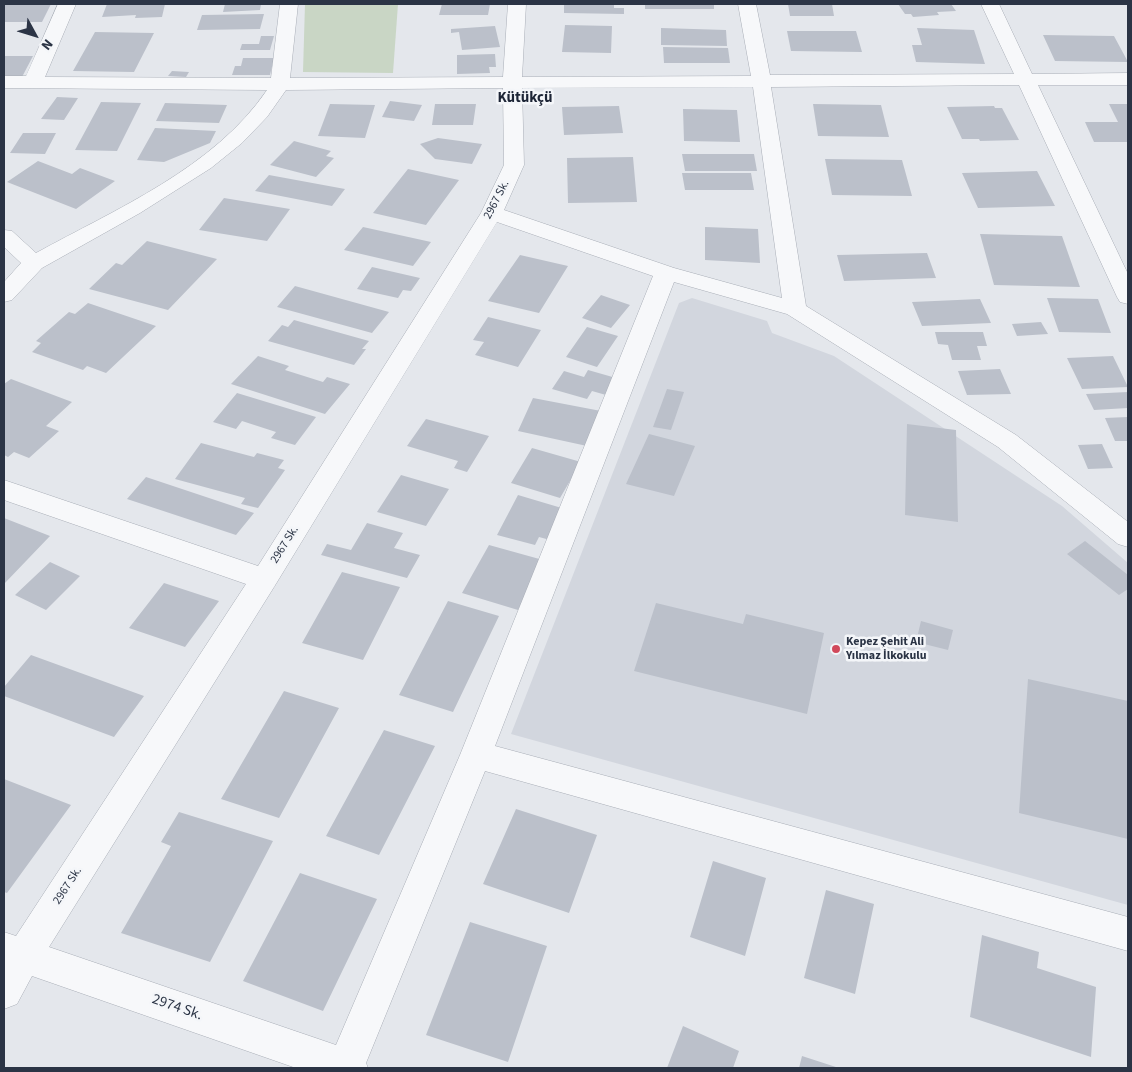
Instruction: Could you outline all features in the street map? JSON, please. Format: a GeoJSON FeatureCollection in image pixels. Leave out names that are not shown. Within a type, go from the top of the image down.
{"type":"FeatureCollection","features":[{"type":"Feature","properties":{"kind":"street"},"geometry":{"type":"LineString","coordinates":[[32,82],[67,4]]}},
{"type":"Feature","properties":{"kind":"street"},"geometry":{"type":"LineString","coordinates":[[4,295],[34,263],[156,195],[221,150],[266,108],[279,84],[289,4]]}},
{"type":"Feature","properties":{"kind":"street","name":"2967 Sk."},"geometry":{"type":"LineString","coordinates":[[4,991],[14,952],[264,579],[492,213],[514,165],[512,81],[517,4]]}},
{"type":"Feature","properties":{"kind":"street"},"geometry":{"type":"LineString","coordinates":[[747,4],[761,80],[795,309]]}},
{"type":"Feature","properties":{"kind":"street"},"geometry":{"type":"LineString","coordinates":[[990,4],[1128,297]]}},
{"type":"Feature","properties":{"kind":"street"},"geometry":{"type":"LineString","coordinates":[[4,82],[279,84],[512,81],[1128,79]]}},
{"type":"Feature","properties":{"kind":"street"},"geometry":{"type":"LineString","coordinates":[[492,213],[666,273],[795,309],[1007,441],[1126,532]]}},
{"type":"Feature","properties":{"kind":"street"},"geometry":{"type":"LineString","coordinates":[[4,236],[34,263]]}},
{"type":"Feature","properties":{"kind":"street"},"geometry":{"type":"LineString","coordinates":[[347,1067],[476,755],[666,273]]}},
{"type":"Feature","properties":{"kind":"street"},"geometry":{"type":"LineString","coordinates":[[4,490],[264,579]]}},
{"type":"Feature","properties":{"kind":"street"},"geometry":{"type":"LineString","coordinates":[[476,755],[1128,934]]}},
{"type":"Feature","properties":{"kind":"street","name":"2974 Sk."},"geometry":{"type":"LineString","coordinates":[[14,952],[347,1067]]}},
{"type":"Feature","properties":{"kind":"shaded area","name":"Kepez Şehit Ali Yılmaz İlkokulu"},"geometry":{"type":"Polygon","coordinates":[[[692,298],[767,321],[772,333],[834,356],[1062,506],[1128,563],[1128,905],[511,734],[679,303],[692,298]]]}},
{"type":"Feature","properties":{"kind":"green space"},"geometry":{"type":"Polygon","coordinates":[[[305,4],[398,4],[393,73],[303,72],[305,4]]]}},
{"type":"Feature","properties":{"kind":"building"},"geometry":{"type":"Polygon","coordinates":[[[4,4],[51,4],[42,22],[4,22],[4,4]]]}},
{"type":"Feature","properties":{"kind":"building"},"geometry":{"type":"Polygon","coordinates":[[[107,4],[165,4],[162,17],[135,18],[136,15],[102,17],[107,4]]]}},
{"type":"Feature","properties":{"kind":"building"},"geometry":{"type":"Polygon","coordinates":[[[225,4],[261,4],[260,10],[223,12],[225,4]]]}},
{"type":"Feature","properties":{"kind":"building"},"geometry":{"type":"Polygon","coordinates":[[[442,4],[490,4],[488,15],[439,15],[442,4]]]}},
{"type":"Feature","properties":{"kind":"building"},"geometry":{"type":"Polygon","coordinates":[[[564,4],[614,4],[614,8],[624,8],[624,14],[564,13],[564,4]]]}},
{"type":"Feature","properties":{"kind":"building"},"geometry":{"type":"Polygon","coordinates":[[[645,4],[714,4],[714,9],[645,9],[645,4]]]}},
{"type":"Feature","properties":{"kind":"building"},"geometry":{"type":"Polygon","coordinates":[[[788,4],[832,4],[834,16],[790,16],[788,4]]]}},
{"type":"Feature","properties":{"kind":"building"},"geometry":{"type":"Polygon","coordinates":[[[898,4],[951,4],[956,11],[937,12],[939,15],[913,17],[911,14],[905,14],[898,4]]]}},
{"type":"Feature","properties":{"kind":"building"},"geometry":{"type":"Polygon","coordinates":[[[264,14],[260,29],[197,30],[202,15],[264,14]]]}},
{"type":"Feature","properties":{"kind":"building"},"geometry":{"type":"Polygon","coordinates":[[[565,25],[612,26],[611,53],[562,52],[565,25]]]}},
{"type":"Feature","properties":{"kind":"building"},"geometry":{"type":"Polygon","coordinates":[[[495,26],[500,47],[462,50],[459,32],[451,33],[451,29],[495,26]]]}},
{"type":"Feature","properties":{"kind":"building"},"geometry":{"type":"Polygon","coordinates":[[[661,28],[726,30],[727,46],[661,45],[661,28]]]}},
{"type":"Feature","properties":{"kind":"building"},"geometry":{"type":"Polygon","coordinates":[[[917,28],[974,30],[985,64],[916,62],[912,45],[922,45],[917,28]]]}},
{"type":"Feature","properties":{"kind":"building"},"geometry":{"type":"Polygon","coordinates":[[[787,31],[856,31],[862,52],[791,51],[787,31]]]}},
{"type":"Feature","properties":{"kind":"building"},"geometry":{"type":"Polygon","coordinates":[[[95,32],[154,33],[134,72],[73,71],[95,32]]]}},
{"type":"Feature","properties":{"kind":"building"},"geometry":{"type":"Polygon","coordinates":[[[1043,35],[1114,36],[1128,62],[1055,61],[1043,35]]]}},
{"type":"Feature","properties":{"kind":"building"},"geometry":{"type":"Polygon","coordinates":[[[261,36],[274,36],[270,50],[240,50],[242,44],[259,44],[261,36]]]}},
{"type":"Feature","properties":{"kind":"building"},"geometry":{"type":"Polygon","coordinates":[[[663,47],[728,48],[730,63],[664,63],[663,47]]]}},
{"type":"Feature","properties":{"kind":"building"},"geometry":{"type":"Polygon","coordinates":[[[495,54],[496,67],[489,67],[490,73],[457,74],[457,55],[495,54]]]}},
{"type":"Feature","properties":{"kind":"building"},"geometry":{"type":"Polygon","coordinates":[[[4,56],[33,56],[22,77],[4,77],[4,56]]]}},
{"type":"Feature","properties":{"kind":"building"},"geometry":{"type":"Polygon","coordinates":[[[243,58],[274,58],[270,75],[232,75],[235,66],[241,66],[243,58]]]}},
{"type":"Feature","properties":{"kind":"building"},"geometry":{"type":"Polygon","coordinates":[[[172,71],[189,72],[186,77],[168,76],[172,71]]]}},
{"type":"Feature","properties":{"kind":"building"},"geometry":{"type":"Polygon","coordinates":[[[57,97],[78,98],[64,120],[41,119],[57,97]]]}},
{"type":"Feature","properties":{"kind":"building"},"geometry":{"type":"Polygon","coordinates":[[[390,101],[422,105],[414,121],[382,117],[390,101]]]}},
{"type":"Feature","properties":{"kind":"building"},"geometry":{"type":"Polygon","coordinates":[[[101,102],[141,103],[117,151],[75,150],[101,102]]]}},
{"type":"Feature","properties":{"kind":"building"},"geometry":{"type":"Polygon","coordinates":[[[165,103],[227,105],[219,123],[156,121],[165,103]]]}},
{"type":"Feature","properties":{"kind":"building"},"geometry":{"type":"Polygon","coordinates":[[[330,104],[375,105],[365,138],[318,136],[330,104]]]}},
{"type":"Feature","properties":{"kind":"building"},"geometry":{"type":"Polygon","coordinates":[[[435,104],[476,104],[473,125],[432,125],[435,104]]]}},
{"type":"Feature","properties":{"kind":"building"},"geometry":{"type":"Polygon","coordinates":[[[813,104],[881,105],[889,137],[818,136],[813,104]]]}},
{"type":"Feature","properties":{"kind":"building"},"geometry":{"type":"Polygon","coordinates":[[[1109,104],[1128,104],[1128,142],[1094,142],[1085,122],[1118,122],[1109,104]]]}},
{"type":"Feature","properties":{"kind":"building"},"geometry":{"type":"Polygon","coordinates":[[[619,106],[623,133],[564,135],[562,107],[619,106]]]}},
{"type":"Feature","properties":{"kind":"building"},"geometry":{"type":"Polygon","coordinates":[[[994,106],[995,108],[1002,108],[1019,140],[980,141],[979,139],[962,139],[947,107],[994,106]]]}},
{"type":"Feature","properties":{"kind":"building"},"geometry":{"type":"Polygon","coordinates":[[[683,109],[737,110],[740,142],[684,141],[683,109]]]}},
{"type":"Feature","properties":{"kind":"building"},"geometry":{"type":"Polygon","coordinates":[[[155,128],[216,131],[210,143],[164,162],[137,160],[155,128]]]}},
{"type":"Feature","properties":{"kind":"building"},"geometry":{"type":"Polygon","coordinates":[[[23,133],[56,133],[45,154],[10,153],[23,133]]]}},
{"type":"Feature","properties":{"kind":"building"},"geometry":{"type":"Polygon","coordinates":[[[438,138],[482,144],[472,164],[435,159],[420,144],[438,138]]]}},
{"type":"Feature","properties":{"kind":"building"},"geometry":{"type":"Polygon","coordinates":[[[294,141],[331,151],[326,156],[334,158],[316,177],[270,165],[294,141]]]}},
{"type":"Feature","properties":{"kind":"building"},"geometry":{"type":"Polygon","coordinates":[[[682,154],[754,154],[757,171],[685,171],[682,154]]]}},
{"type":"Feature","properties":{"kind":"building"},"geometry":{"type":"Polygon","coordinates":[[[633,157],[637,202],[568,203],[567,158],[633,157]]]}},
{"type":"Feature","properties":{"kind":"building"},"geometry":{"type":"Polygon","coordinates":[[[825,159],[902,160],[912,196],[832,195],[825,159]]]}},
{"type":"Feature","properties":{"kind":"building"},"geometry":{"type":"Polygon","coordinates":[[[38,161],[72,174],[80,168],[115,181],[76,209],[7,182],[38,161]]]}},
{"type":"Feature","properties":{"kind":"building"},"geometry":{"type":"Polygon","coordinates":[[[408,169],[459,180],[426,225],[373,213],[408,169]]]}},
{"type":"Feature","properties":{"kind":"building"},"geometry":{"type":"Polygon","coordinates":[[[1037,171],[1055,206],[978,208],[962,173],[1037,171]]]}},
{"type":"Feature","properties":{"kind":"building"},"geometry":{"type":"Polygon","coordinates":[[[682,173],[751,173],[754,190],[685,190],[682,173]]]}},
{"type":"Feature","properties":{"kind":"building"},"geometry":{"type":"Polygon","coordinates":[[[269,175],[345,189],[332,206],[255,191],[269,175]]]}},
{"type":"Feature","properties":{"kind":"building"},"geometry":{"type":"Polygon","coordinates":[[[224,198],[290,209],[267,241],[199,230],[224,198]]]}},
{"type":"Feature","properties":{"kind":"building"},"geometry":{"type":"Polygon","coordinates":[[[363,227],[431,242],[413,266],[344,250],[363,227]]]}},
{"type":"Feature","properties":{"kind":"building"},"geometry":{"type":"Polygon","coordinates":[[[705,227],[758,229],[760,263],[705,260],[705,227]]]}},
{"type":"Feature","properties":{"kind":"building"},"geometry":{"type":"Polygon","coordinates":[[[980,234],[1062,236],[1080,287],[994,285],[980,234]]]}},
{"type":"Feature","properties":{"kind":"building"},"geometry":{"type":"Polygon","coordinates":[[[147,241],[217,259],[168,310],[89,289],[116,263],[122,265],[147,241]]]}},
{"type":"Feature","properties":{"kind":"building"},"geometry":{"type":"Polygon","coordinates":[[[927,253],[936,278],[844,281],[837,255],[927,253]]]}},
{"type":"Feature","properties":{"kind":"building"},"geometry":{"type":"Polygon","coordinates":[[[520,255],[568,266],[539,313],[488,301],[520,255]]]}},
{"type":"Feature","properties":{"kind":"building"},"geometry":{"type":"Polygon","coordinates":[[[372,267],[420,278],[411,291],[403,290],[398,298],[357,289],[372,267]]]}},
{"type":"Feature","properties":{"kind":"building"},"geometry":{"type":"Polygon","coordinates":[[[295,286],[389,312],[372,333],[277,307],[295,286]]]}},
{"type":"Feature","properties":{"kind":"building"},"geometry":{"type":"Polygon","coordinates":[[[601,295],[630,305],[611,328],[582,318],[601,295]]]}},
{"type":"Feature","properties":{"kind":"building"},"geometry":{"type":"Polygon","coordinates":[[[1047,298],[1098,299],[1111,333],[1059,332],[1047,298]]]}},
{"type":"Feature","properties":{"kind":"building"},"geometry":{"type":"Polygon","coordinates":[[[980,299],[991,323],[922,326],[912,302],[980,299]]]}},
{"type":"Feature","properties":{"kind":"building"},"geometry":{"type":"Polygon","coordinates":[[[88,303],[156,326],[106,373],[87,366],[83,370],[32,352],[41,343],[36,341],[69,312],[75,314],[88,303]]]}},
{"type":"Feature","properties":{"kind":"building"},"geometry":{"type":"Polygon","coordinates":[[[488,317],[541,330],[518,367],[475,355],[484,342],[473,340],[488,317]]]}},
{"type":"Feature","properties":{"kind":"building"},"geometry":{"type":"Polygon","coordinates":[[[294,320],[369,341],[362,349],[366,349],[354,365],[268,341],[282,325],[288,327],[294,320]]]}},
{"type":"Feature","properties":{"kind":"building"},"geometry":{"type":"Polygon","coordinates":[[[1041,322],[1048,334],[1017,336],[1012,324],[1041,322]]]}},
{"type":"Feature","properties":{"kind":"building"},"geometry":{"type":"Polygon","coordinates":[[[587,327],[618,336],[597,367],[566,357],[587,327]]]}},
{"type":"Feature","properties":{"kind":"building"},"geometry":{"type":"Polygon","coordinates":[[[935,332],[983,332],[987,346],[977,346],[981,360],[952,360],[948,345],[938,344],[935,332]]]}},
{"type":"Feature","properties":{"kind":"building"},"geometry":{"type":"Polygon","coordinates":[[[258,356],[289,366],[285,370],[323,382],[327,377],[350,384],[325,414],[231,384],[258,356]]]}},
{"type":"Feature","properties":{"kind":"building"},"geometry":{"type":"Polygon","coordinates":[[[1113,356],[1128,387],[1082,389],[1067,358],[1113,356]]]}},
{"type":"Feature","properties":{"kind":"building"},"geometry":{"type":"Polygon","coordinates":[[[1000,369],[1011,394],[967,395],[958,371],[1000,369]]]}},
{"type":"Feature","properties":{"kind":"building"},"geometry":{"type":"Polygon","coordinates":[[[588,370],[616,378],[606,395],[592,391],[587,399],[552,389],[564,371],[584,377],[588,370]]]}},
{"type":"Feature","properties":{"kind":"building"},"geometry":{"type":"Polygon","coordinates":[[[11,379],[72,402],[46,426],[59,431],[29,458],[14,452],[8,457],[4,455],[4,384],[11,379]]]}},
{"type":"Feature","properties":{"kind":"building"},"geometry":{"type":"Polygon","coordinates":[[[667,389],[684,392],[671,430],[653,427],[667,389]]]}},
{"type":"Feature","properties":{"kind":"building"},"geometry":{"type":"Polygon","coordinates":[[[1128,392],[1128,408],[1094,410],[1086,394],[1128,392]]]}},
{"type":"Feature","properties":{"kind":"building"},"geometry":{"type":"Polygon","coordinates":[[[237,393],[316,417],[295,445],[271,438],[276,432],[242,421],[236,429],[213,422],[237,393]]]}},
{"type":"Feature","properties":{"kind":"building"},"geometry":{"type":"Polygon","coordinates":[[[533,398],[601,411],[587,446],[518,431],[533,398]]]}},
{"type":"Feature","properties":{"kind":"building"},"geometry":{"type":"Polygon","coordinates":[[[1128,417],[1128,441],[1115,441],[1105,418],[1128,417]]]}},
{"type":"Feature","properties":{"kind":"building"},"geometry":{"type":"Polygon","coordinates":[[[426,419],[489,436],[467,472],[454,468],[458,461],[407,446],[426,419]]]}},
{"type":"Feature","properties":{"kind":"building"},"geometry":{"type":"Polygon","coordinates":[[[907,424],[956,430],[958,522],[905,515],[907,424]]]}},
{"type":"Feature","properties":{"kind":"building"},"geometry":{"type":"Polygon","coordinates":[[[649,434],[695,446],[674,496],[626,484],[649,434]]]}},
{"type":"Feature","properties":{"kind":"building"},"geometry":{"type":"Polygon","coordinates":[[[201,443],[254,457],[257,453],[284,460],[278,468],[285,470],[258,508],[241,504],[245,498],[175,479],[201,443]]]}},
{"type":"Feature","properties":{"kind":"building"},"geometry":{"type":"Polygon","coordinates":[[[1102,444],[1113,468],[1088,469],[1078,445],[1102,444]]]}},
{"type":"Feature","properties":{"kind":"building"},"geometry":{"type":"Polygon","coordinates":[[[532,448],[581,462],[560,498],[511,483],[532,448]]]}},
{"type":"Feature","properties":{"kind":"building"},"geometry":{"type":"Polygon","coordinates":[[[401,475],[449,489],[426,526],[377,512],[401,475]]]}},
{"type":"Feature","properties":{"kind":"building"},"geometry":{"type":"Polygon","coordinates":[[[146,477],[254,513],[236,535],[127,499],[146,477]]]}},
{"type":"Feature","properties":{"kind":"building"},"geometry":{"type":"Polygon","coordinates":[[[518,495],[565,509],[550,540],[539,537],[535,545],[497,535],[518,495]]]}},
{"type":"Feature","properties":{"kind":"building"},"geometry":{"type":"Polygon","coordinates":[[[4,518],[50,536],[4,584],[4,518]]]}},
{"type":"Feature","properties":{"kind":"building"},"geometry":{"type":"Polygon","coordinates":[[[367,523],[403,533],[394,548],[420,555],[407,578],[321,555],[327,544],[351,550],[367,523]]]}},
{"type":"Feature","properties":{"kind":"building"},"geometry":{"type":"Polygon","coordinates":[[[1085,541],[1128,575],[1128,589],[1119,595],[1067,554],[1085,541]]]}},
{"type":"Feature","properties":{"kind":"building"},"geometry":{"type":"Polygon","coordinates":[[[489,545],[543,560],[518,610],[462,593],[489,545]]]}},
{"type":"Feature","properties":{"kind":"building"},"geometry":{"type":"Polygon","coordinates":[[[50,562],[80,576],[46,610],[15,595],[50,562]]]}},
{"type":"Feature","properties":{"kind":"building"},"geometry":{"type":"Polygon","coordinates":[[[342,572],[400,587],[363,660],[302,643],[342,572]]]}},
{"type":"Feature","properties":{"kind":"building"},"geometry":{"type":"Polygon","coordinates":[[[164,583],[219,601],[185,647],[129,628],[164,583]]]}},
{"type":"Feature","properties":{"kind":"building"},"geometry":{"type":"Polygon","coordinates":[[[448,601],[499,616],[453,712],[399,695],[448,601]]]}},
{"type":"Feature","properties":{"kind":"building"},"geometry":{"type":"Polygon","coordinates":[[[656,603],[743,624],[746,614],[824,633],[807,714],[634,671],[656,603]]]}},
{"type":"Feature","properties":{"kind":"building"},"geometry":{"type":"Polygon","coordinates":[[[921,621],[953,630],[948,650],[916,642],[921,621]]]}},
{"type":"Feature","properties":{"kind":"building"},"geometry":{"type":"Polygon","coordinates":[[[31,655],[144,696],[114,737],[4,696],[4,687],[31,655]]]}},
{"type":"Feature","properties":{"kind":"building"},"geometry":{"type":"Polygon","coordinates":[[[1028,679],[1128,701],[1128,839],[1019,813],[1028,679]]]}},
{"type":"Feature","properties":{"kind":"building"},"geometry":{"type":"Polygon","coordinates":[[[284,691],[339,708],[279,818],[221,799],[284,691]]]}},
{"type":"Feature","properties":{"kind":"building"},"geometry":{"type":"Polygon","coordinates":[[[384,730],[435,746],[379,855],[326,836],[384,730]]]}},
{"type":"Feature","properties":{"kind":"building"},"geometry":{"type":"Polygon","coordinates":[[[4,779],[71,805],[7,893],[4,892],[4,779]]]}},
{"type":"Feature","properties":{"kind":"building"},"geometry":{"type":"Polygon","coordinates":[[[516,809],[597,835],[569,913],[483,884],[516,809]]]}},
{"type":"Feature","properties":{"kind":"building"},"geometry":{"type":"Polygon","coordinates":[[[179,812],[273,841],[210,962],[121,933],[171,846],[161,842],[179,812]]]}},
{"type":"Feature","properties":{"kind":"building"},"geometry":{"type":"Polygon","coordinates":[[[713,861],[766,878],[745,956],[690,937],[713,861]]]}},
{"type":"Feature","properties":{"kind":"building"},"geometry":{"type":"Polygon","coordinates":[[[300,873],[377,899],[323,1011],[243,981],[300,873]]]}},
{"type":"Feature","properties":{"kind":"building"},"geometry":{"type":"Polygon","coordinates":[[[826,890],[874,904],[855,994],[804,978],[826,890]]]}},
{"type":"Feature","properties":{"kind":"building"},"geometry":{"type":"Polygon","coordinates":[[[470,922],[547,946],[508,1062],[426,1035],[470,922]]]}},
{"type":"Feature","properties":{"kind":"building"},"geometry":{"type":"Polygon","coordinates":[[[982,935],[1039,952],[1037,968],[1096,987],[1091,1057],[970,1017],[982,935]]]}},
{"type":"Feature","properties":{"kind":"building"},"geometry":{"type":"Polygon","coordinates":[[[683,1026],[739,1051],[733,1068],[667,1068],[683,1026]]]}},
{"type":"Feature","properties":{"kind":"building"},"geometry":{"type":"Polygon","coordinates":[[[802,1056],[839,1068],[799,1068],[802,1056]]]}},
{"type":"Feature","properties":{"kind":"place","name":"Kepez Şehit Ali Yılmaz İlkokulu"},"geometry":{"type":"Point","coordinates":[836,649]}},
{"type":"Feature","properties":{"kind":"district","name":"Kütükçü"},"geometry":{"type":"Point","coordinates":[525,99]}}]}
